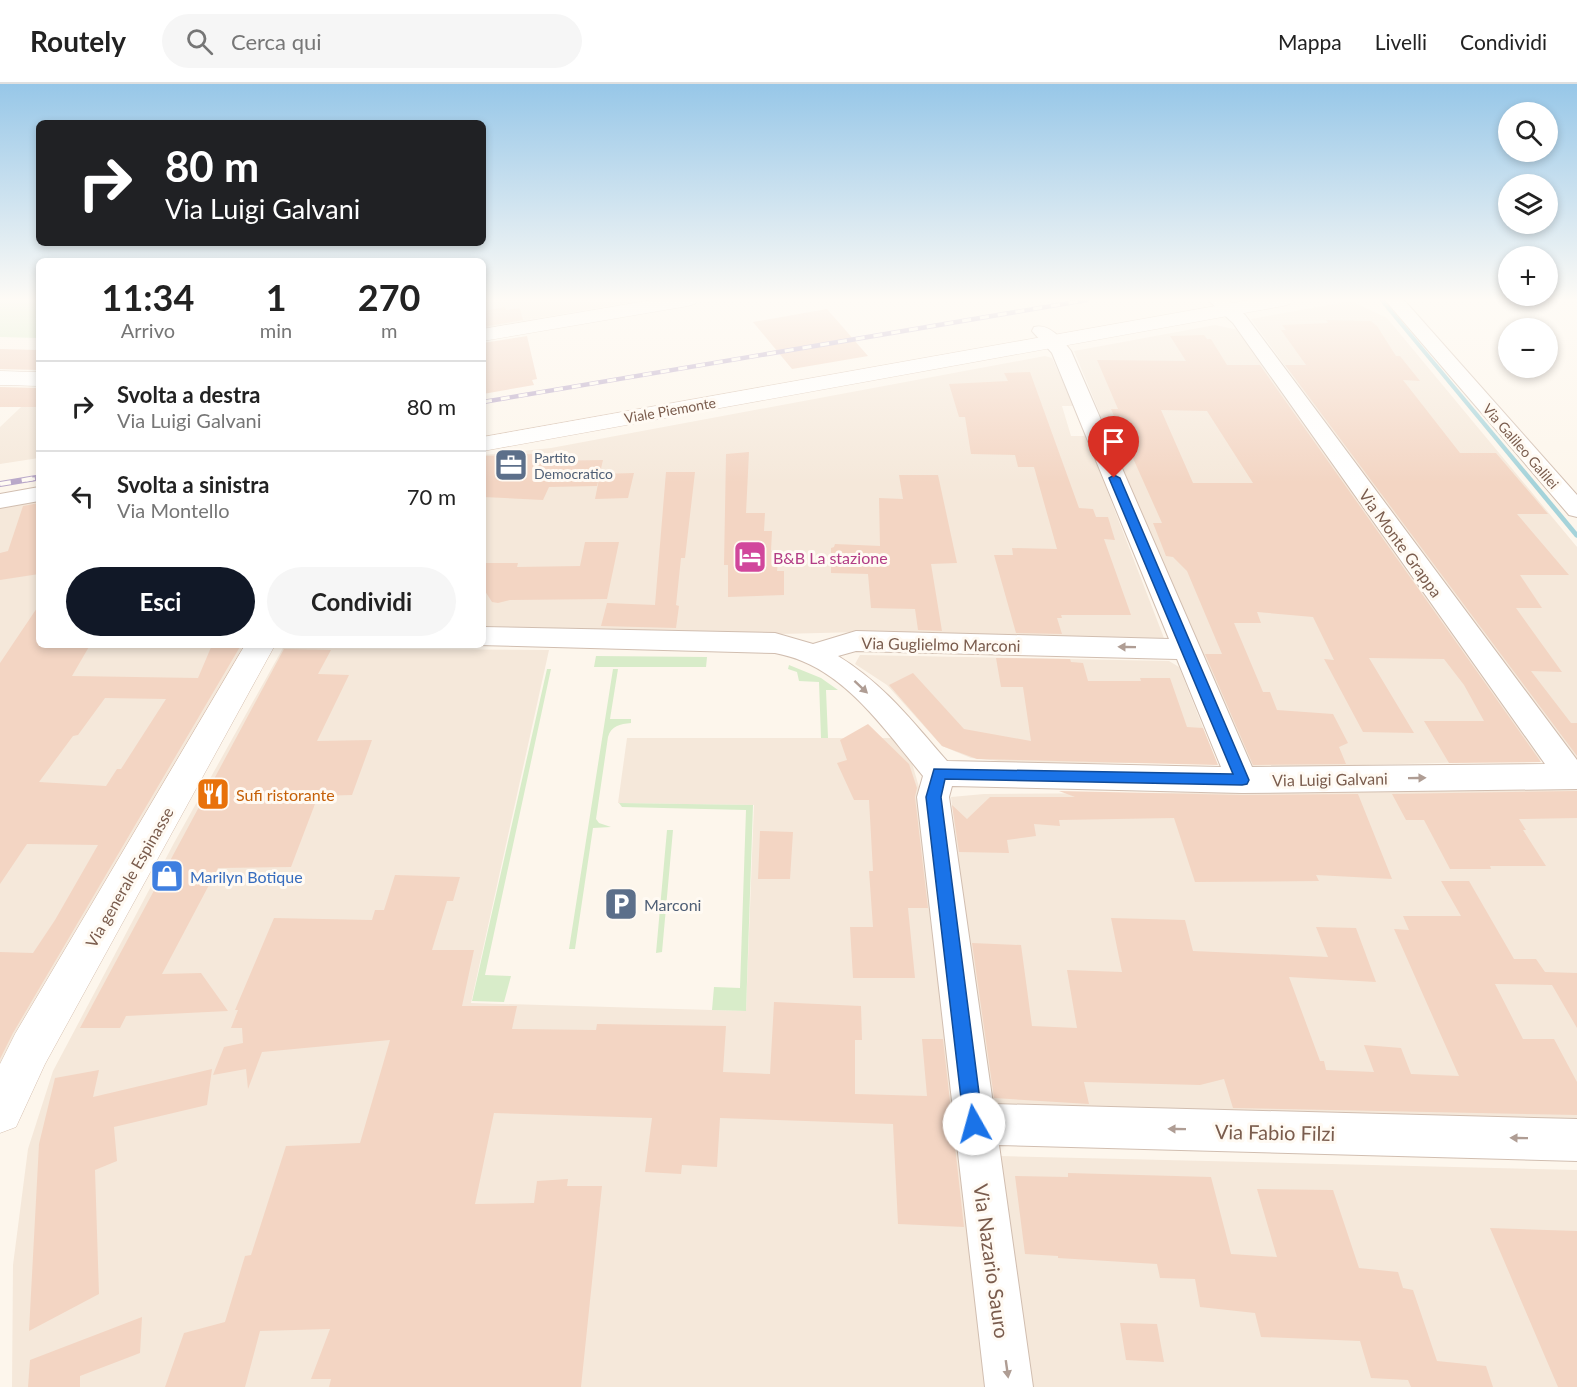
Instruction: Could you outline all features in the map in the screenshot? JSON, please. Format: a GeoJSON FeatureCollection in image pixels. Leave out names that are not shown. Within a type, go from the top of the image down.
{"type":"FeatureCollection","features":[{"type":"Feature","properties":{"kind":"street","name":"Viale Piemonte"},"geometry":{"type":"LineString","coordinates":[[486,430],[900,361]]}},
{"type":"Feature","properties":{"kind":"street","name":"Viale Piemonte"},"geometry":{"type":"LineString","coordinates":[[486,443],[917,361]]}},
{"type":"Feature","properties":{"kind":"street"},"geometry":{"type":"LineString","coordinates":[[1065,361],[1242,780]]}},
{"type":"Feature","properties":{"kind":"street","name":"Via Monte Grappa"},"geometry":{"type":"LineString","coordinates":[[1263,361],[1574,776]]}},
{"type":"Feature","properties":{"kind":"street","name":"Via Galileo Galilei"},"geometry":{"type":"LineString","coordinates":[[1447,361],[1577,510]]}},
{"type":"Feature","properties":{"kind":"street"},"geometry":{"type":"LineString","coordinates":[[0,378],[36,379]]}},
{"type":"Feature","properties":{"kind":"street"},"geometry":{"type":"LineString","coordinates":[[0,501],[36,495]]}},
{"type":"Feature","properties":{"kind":"street"},"geometry":{"type":"LineString","coordinates":[[486,637],[775,643],[813,654],[855,680],[885,710],[939,773]]}},
{"type":"Feature","properties":{"kind":"street","name":"Via Guglielmo Marconi"},"geometry":{"type":"LineString","coordinates":[[813,654],[856,641],[1185,649]]}},
{"type":"Feature","properties":{"kind":"street","name":"Via generale Espinasse"},"geometry":{"type":"LineString","coordinates":[[0,1111],[30,1049],[258,648]]}},
{"type":"Feature","properties":{"kind":"street","name":"Via Luigi Galvani"},"geometry":{"type":"LineString","coordinates":[[939,773],[1242,780],[1574,776]]}},
{"type":"Feature","properties":{"kind":"street","name":"Via Nazario Sauro"},"geometry":{"type":"LineString","coordinates":[[939,773],[933,797],[1009,1387]]}},
{"type":"Feature","properties":{"kind":"street","name":"Via Fabio Filzi"},"geometry":{"type":"LineString","coordinates":[[974,1124],[1577,1140]]}},
{"type":"Feature","properties":{"kind":"shaded area"},"geometry":{"type":"Polygon","coordinates":[[[1019,361],[1053,361],[1074,406],[1062,406],[1071,436],[1086,436],[1164,638],[964,636],[861,632],[779,634],[486,626],[486,455],[551,448],[1019,361]]]}},
{"type":"Feature","properties":{"kind":"shaded area"},"geometry":{"type":"Polygon","coordinates":[[[1078,361],[1260,361],[1550,760],[1248,768],[1240,755],[1078,361]]]}},
{"type":"Feature","properties":{"kind":"shaded area"},"geometry":{"type":"Polygon","coordinates":[[[1281,361],[1423,361],[1577,547],[1577,762],[1572,762],[1281,361]]]}},
{"type":"Feature","properties":{"kind":"shaded area"},"geometry":{"type":"Polygon","coordinates":[[[36,393],[36,458],[0,464],[0,427],[36,393]]]}},
{"type":"Feature","properties":{"kind":"shaded area"},"geometry":{"type":"Polygon","coordinates":[[[36,502],[36,648],[242,648],[215,709],[0,1064],[0,508],[36,502]]]}},
{"type":"Feature","properties":{"kind":"shaded area"},"geometry":{"type":"Polygon","coordinates":[[[283,648],[549,650],[471,1003],[746,1011],[754,805],[618,803],[627,738],[892,738],[912,763],[923,801],[990,1387],[12,1387],[13,1265],[28,1149],[53,1071],[174,843],[283,648]]]}},
{"type":"Feature","properties":{"kind":"shaded area"},"geometry":{"type":"Polygon","coordinates":[[[860,655],[1169,661],[1179,667],[1217,763],[1018,763],[971,758],[942,746],[887,685],[855,664],[860,655]]]}},
{"type":"Feature","properties":{"kind":"shaded area"},"geometry":{"type":"Polygon","coordinates":[[[1577,790],[1577,1119],[1107,1109],[987,1103],[951,797],[984,794],[1577,790]]]}},
{"type":"Feature","properties":{"kind":"shaded area"},"geometry":{"type":"Polygon","coordinates":[[[1000,1156],[1577,1170],[1577,1387],[1030,1387],[1000,1156]]]}},
{"type":"Feature","properties":{"kind":"green space"},"geometry":{"type":"Polygon","coordinates":[[[596,656],[707,657],[706,667],[594,667],[596,656]]]}},
{"type":"Feature","properties":{"kind":"green space"},"geometry":{"type":"Polygon","coordinates":[[[789,665],[821,678],[838,690],[826,690],[828,738],[821,738],[819,682],[799,681],[797,672],[788,669],[789,665]]]}},
{"type":"Feature","properties":{"kind":"green space"},"geometry":{"type":"Polygon","coordinates":[[[547,669],[551,669],[485,975],[511,976],[504,1002],[472,1001],[547,669]]]}},
{"type":"Feature","properties":{"kind":"green space"},"geometry":{"type":"Polygon","coordinates":[[[613,669],[618,669],[610,719],[631,719],[631,723],[617,726],[611,730],[608,737],[596,819],[599,823],[611,827],[593,828],[575,949],[569,949],[613,669]]]}},
{"type":"Feature","properties":{"kind":"green space"},"geometry":{"type":"Polygon","coordinates":[[[619,803],[753,805],[746,1011],[712,1010],[714,987],[740,988],[746,810],[622,807],[619,803]]]}},
{"type":"Feature","properties":{"kind":"green space"},"geometry":{"type":"Polygon","coordinates":[[[667,830],[673,830],[662,952],[656,953],[667,830]]]}},
{"type":"Feature","properties":{"kind":"building"},"geometry":{"type":"Polygon","coordinates":[[[0,361],[36,361],[36,370],[0,369],[0,361]]]}},
{"type":"Feature","properties":{"kind":"building"},"geometry":{"type":"Polygon","coordinates":[[[486,361],[533,361],[537,379],[532,380],[534,385],[486,393],[486,361]]]}},
{"type":"Feature","properties":{"kind":"building"},"geometry":{"type":"Polygon","coordinates":[[[785,361],[840,361],[792,369],[785,361]]]}},
{"type":"Feature","properties":{"kind":"building"},"geometry":{"type":"Polygon","coordinates":[[[1097,361],[1224,361],[1227,365],[1260,365],[1541,762],[1449,763],[1424,721],[1484,721],[1464,685],[1444,659],[1369,658],[1414,733],[1363,732],[1324,659],[1334,660],[1313,617],[1257,612],[1261,623],[1234,623],[1263,692],[1270,692],[1277,710],[1333,714],[1348,743],[1339,747],[1346,764],[1253,765],[1205,654],[1222,654],[1187,571],[1173,557],[1166,556],[1153,523],[1162,523],[1111,409],[1118,409],[1097,361]],[[1161,410],[1193,483],[1253,483],[1207,411],[1161,410]]]}},
{"type":"Feature","properties":{"kind":"building"},"geometry":{"type":"Polygon","coordinates":[[[1303,361],[1404,361],[1420,381],[1403,380],[1460,453],[1496,453],[1548,514],[1517,514],[1569,575],[1520,575],[1542,608],[1516,608],[1562,672],[1531,671],[1571,723],[1577,723],[1577,756],[1285,365],[1306,365],[1303,361]]]}},
{"type":"Feature","properties":{"kind":"building"},"geometry":{"type":"Polygon","coordinates":[[[1030,372],[1079,508],[1093,509],[1096,517],[1108,517],[1115,540],[1104,539],[1131,615],[1061,615],[1062,618],[1057,618],[1062,634],[1016,633],[994,555],[1013,555],[1012,548],[1057,549],[1034,467],[1018,467],[1015,455],[971,454],[965,417],[959,417],[949,384],[1008,381],[1004,373],[1030,372]]]}},
{"type":"Feature","properties":{"kind":"building"},"geometry":{"type":"Polygon","coordinates":[[[0,387],[36,388],[36,407],[0,407],[0,387]]]}},
{"type":"Feature","properties":{"kind":"building"},"geometry":{"type":"Polygon","coordinates":[[[749,452],[746,513],[765,513],[764,531],[772,531],[771,551],[779,551],[777,571],[784,571],[784,595],[728,597],[728,565],[724,565],[726,454],[749,452]]]}},
{"type":"Feature","properties":{"kind":"building"},"geometry":{"type":"Polygon","coordinates":[[[534,454],[549,456],[548,461],[603,460],[597,486],[549,487],[543,500],[486,497],[486,456],[534,454]]]}},
{"type":"Feature","properties":{"kind":"building"},"geometry":{"type":"Polygon","coordinates":[[[666,472],[695,472],[685,558],[681,558],[676,628],[601,626],[607,603],[655,605],[666,472]]]}},
{"type":"Feature","properties":{"kind":"building"},"geometry":{"type":"Polygon","coordinates":[[[634,473],[628,498],[595,499],[600,474],[634,473]]]}},
{"type":"Feature","properties":{"kind":"building"},"geometry":{"type":"Polygon","coordinates":[[[899,475],[938,475],[957,563],[931,564],[942,631],[918,630],[915,609],[871,608],[868,574],[831,573],[831,548],[835,544],[880,546],[879,498],[903,499],[899,475]]]}},
{"type":"Feature","properties":{"kind":"building"},"geometry":{"type":"Polygon","coordinates":[[[36,504],[36,574],[0,580],[0,553],[8,551],[23,506],[36,504]]]}},
{"type":"Feature","properties":{"kind":"building"},"geometry":{"type":"Polygon","coordinates":[[[585,542],[619,542],[607,599],[510,600],[498,603],[492,602],[486,593],[486,563],[518,563],[517,567],[580,566],[585,542]]]}},
{"type":"Feature","properties":{"kind":"building"},"geometry":{"type":"Polygon","coordinates":[[[36,609],[36,648],[88,648],[72,676],[198,678],[211,648],[239,648],[13,1033],[0,1059],[0,952],[33,953],[55,920],[98,845],[27,844],[0,884],[0,663],[36,609]],[[105,698],[39,782],[106,786],[117,769],[121,769],[166,699],[105,698]]]}},
{"type":"Feature","properties":{"kind":"building"},"geometry":{"type":"Polygon","coordinates":[[[284,649],[331,650],[318,674],[349,675],[317,741],[372,740],[352,795],[318,796],[291,867],[218,868],[162,974],[201,973],[228,1011],[126,1016],[120,1028],[80,1028],[284,649]]]}},
{"type":"Feature","properties":{"kind":"building"},"geometry":{"type":"Polygon","coordinates":[[[996,658],[1070,659],[1071,662],[1083,663],[1088,681],[1141,681],[1140,678],[1170,678],[1187,727],[1203,728],[1218,765],[977,759],[942,746],[889,685],[913,673],[964,729],[1031,741],[1023,687],[1001,687],[996,658]]]}},
{"type":"Feature","properties":{"kind":"building"},"geometry":{"type":"Polygon","coordinates":[[[868,724],[909,764],[917,788],[915,797],[928,908],[908,908],[915,978],[853,978],[850,927],[873,927],[869,871],[873,871],[869,800],[854,800],[837,763],[847,760],[840,740],[868,724]]]}},
{"type":"Feature","properties":{"kind":"building"},"geometry":{"type":"Polygon","coordinates":[[[1059,791],[1242,795],[1358,794],[1392,879],[1316,875],[1319,881],[1195,882],[1174,818],[1059,820],[1060,826],[1034,824],[1036,836],[1007,840],[1009,853],[959,852],[952,805],[967,819],[990,797],[1075,797],[1059,791]]]}},
{"type":"Feature","properties":{"kind":"building"},"geometry":{"type":"Polygon","coordinates":[[[1577,791],[1577,818],[1519,819],[1526,830],[1523,830],[1546,866],[1490,866],[1491,869],[1450,869],[1424,820],[1406,820],[1392,794],[1577,791]]]}},
{"type":"Feature","properties":{"kind":"building"},"geometry":{"type":"Polygon","coordinates":[[[760,831],[793,832],[790,879],[758,879],[760,831]]]}},
{"type":"Feature","properties":{"kind":"building"},"geometry":{"type":"Polygon","coordinates":[[[395,875],[460,877],[453,901],[447,901],[432,950],[474,950],[462,1006],[517,1006],[512,1029],[596,1030],[597,1024],[726,1026],[723,1072],[770,1074],[774,1002],[861,1006],[862,1040],[855,1040],[855,1094],[927,1096],[922,1039],[943,1039],[964,1227],[898,1224],[893,1124],[720,1118],[717,1167],[682,1165],[681,1174],[645,1172],[652,1118],[494,1113],[475,1204],[534,1203],[537,1181],[568,1179],[567,1186],[602,1186],[581,1387],[329,1387],[331,1379],[311,1379],[330,1329],[260,1331],[245,1387],[165,1387],[184,1333],[225,1322],[245,1256],[251,1255],[286,1146],[360,1143],[390,1040],[262,1052],[248,1089],[246,1069],[213,1075],[224,1047],[243,1043],[242,1028],[231,1028],[238,1010],[235,1010],[274,918],[372,920],[375,910],[384,910],[395,875]]]}},
{"type":"Feature","properties":{"kind":"building"},"geometry":{"type":"Polygon","coordinates":[[[1441,881],[1469,881],[1514,959],[1536,959],[1545,972],[1577,973],[1577,1028],[1552,985],[1495,984],[1523,1039],[1554,1039],[1577,1082],[1577,1115],[1233,1108],[1224,1079],[1200,1085],[1084,1082],[1089,1104],[994,1098],[972,943],[1021,945],[1032,1026],[1077,1028],[1067,970],[1122,972],[1111,918],[1185,920],[1193,951],[1328,957],[1316,927],[1356,928],[1376,982],[1289,977],[1320,1061],[1324,1061],[1326,1070],[1374,1072],[1364,1045],[1401,1048],[1411,1074],[1459,1076],[1394,929],[1409,930],[1403,916],[1461,916],[1441,881]]]}},
{"type":"Feature","properties":{"kind":"building"},"geometry":{"type":"Polygon","coordinates":[[[212,1069],[207,1105],[114,1127],[117,1161],[95,1170],[99,1294],[29,1331],[39,1144],[55,1078],[99,1070],[93,1097],[212,1069]]]}},
{"type":"Feature","properties":{"kind":"building"},"geometry":{"type":"Polygon","coordinates":[[[1068,1173],[1211,1177],[1231,1254],[1277,1257],[1257,1189],[1333,1190],[1359,1268],[1398,1272],[1403,1288],[1413,1290],[1437,1361],[1486,1366],[1493,1387],[1411,1387],[1408,1380],[1371,1378],[1360,1341],[1261,1337],[1255,1313],[1200,1307],[1195,1279],[1160,1278],[1157,1264],[1025,1254],[1015,1176],[1068,1177],[1068,1173]]]}},
{"type":"Feature","properties":{"kind":"building"},"geometry":{"type":"Polygon","coordinates":[[[1490,1228],[1577,1231],[1577,1387],[1558,1387],[1490,1228]]]}},
{"type":"Feature","properties":{"kind":"building"},"geometry":{"type":"Polygon","coordinates":[[[142,1317],[140,1353],[80,1376],[80,1387],[28,1387],[30,1360],[142,1317]]]}},
{"type":"Feature","properties":{"kind":"building"},"geometry":{"type":"Polygon","coordinates":[[[1120,1323],[1157,1324],[1164,1362],[1126,1360],[1120,1323]]]}},
{"type":"Feature","properties":{"kind":"waterway"},"geometry":{"type":"LineString","coordinates":[[1432,361],[1577,536]]}},
{"type":"Feature","properties":{"kind":"railway"},"geometry":{"type":"LineString","coordinates":[[486,401],[727,361]]}},
{"type":"Feature","properties":{"kind":"railway"},"geometry":{"type":"LineString","coordinates":[[0,484],[36,478]]}},
{"type":"Feature","properties":{"kind":"railway"},"geometry":{"type":"LineString","coordinates":[[26,480],[36,478]]}},
{"type":"Feature","properties":{"kind":"place","name":"Partito Democratico"},"geometry":{"type":"Point","coordinates":[511,465]}},
{"type":"Feature","properties":{"kind":"place","name":"B&B La stazione"},"geometry":{"type":"Point","coordinates":[750,557]}},
{"type":"Feature","properties":{"kind":"place","name":"Sufi ristorante"},"geometry":{"type":"Point","coordinates":[213,794]}},
{"type":"Feature","properties":{"kind":"place","name":"Marilyn Botique"},"geometry":{"type":"Point","coordinates":[167,876]}},
{"type":"Feature","properties":{"kind":"place","name":"Marconi"},"geometry":{"type":"Point","coordinates":[621,904]}},
{"type":"Feature","properties":{"kind":"route"},"geometry":{"type":"LineString","coordinates":[[974,1124],[933,797],[939,773],[1242,780],[1114,478]]}}]}
